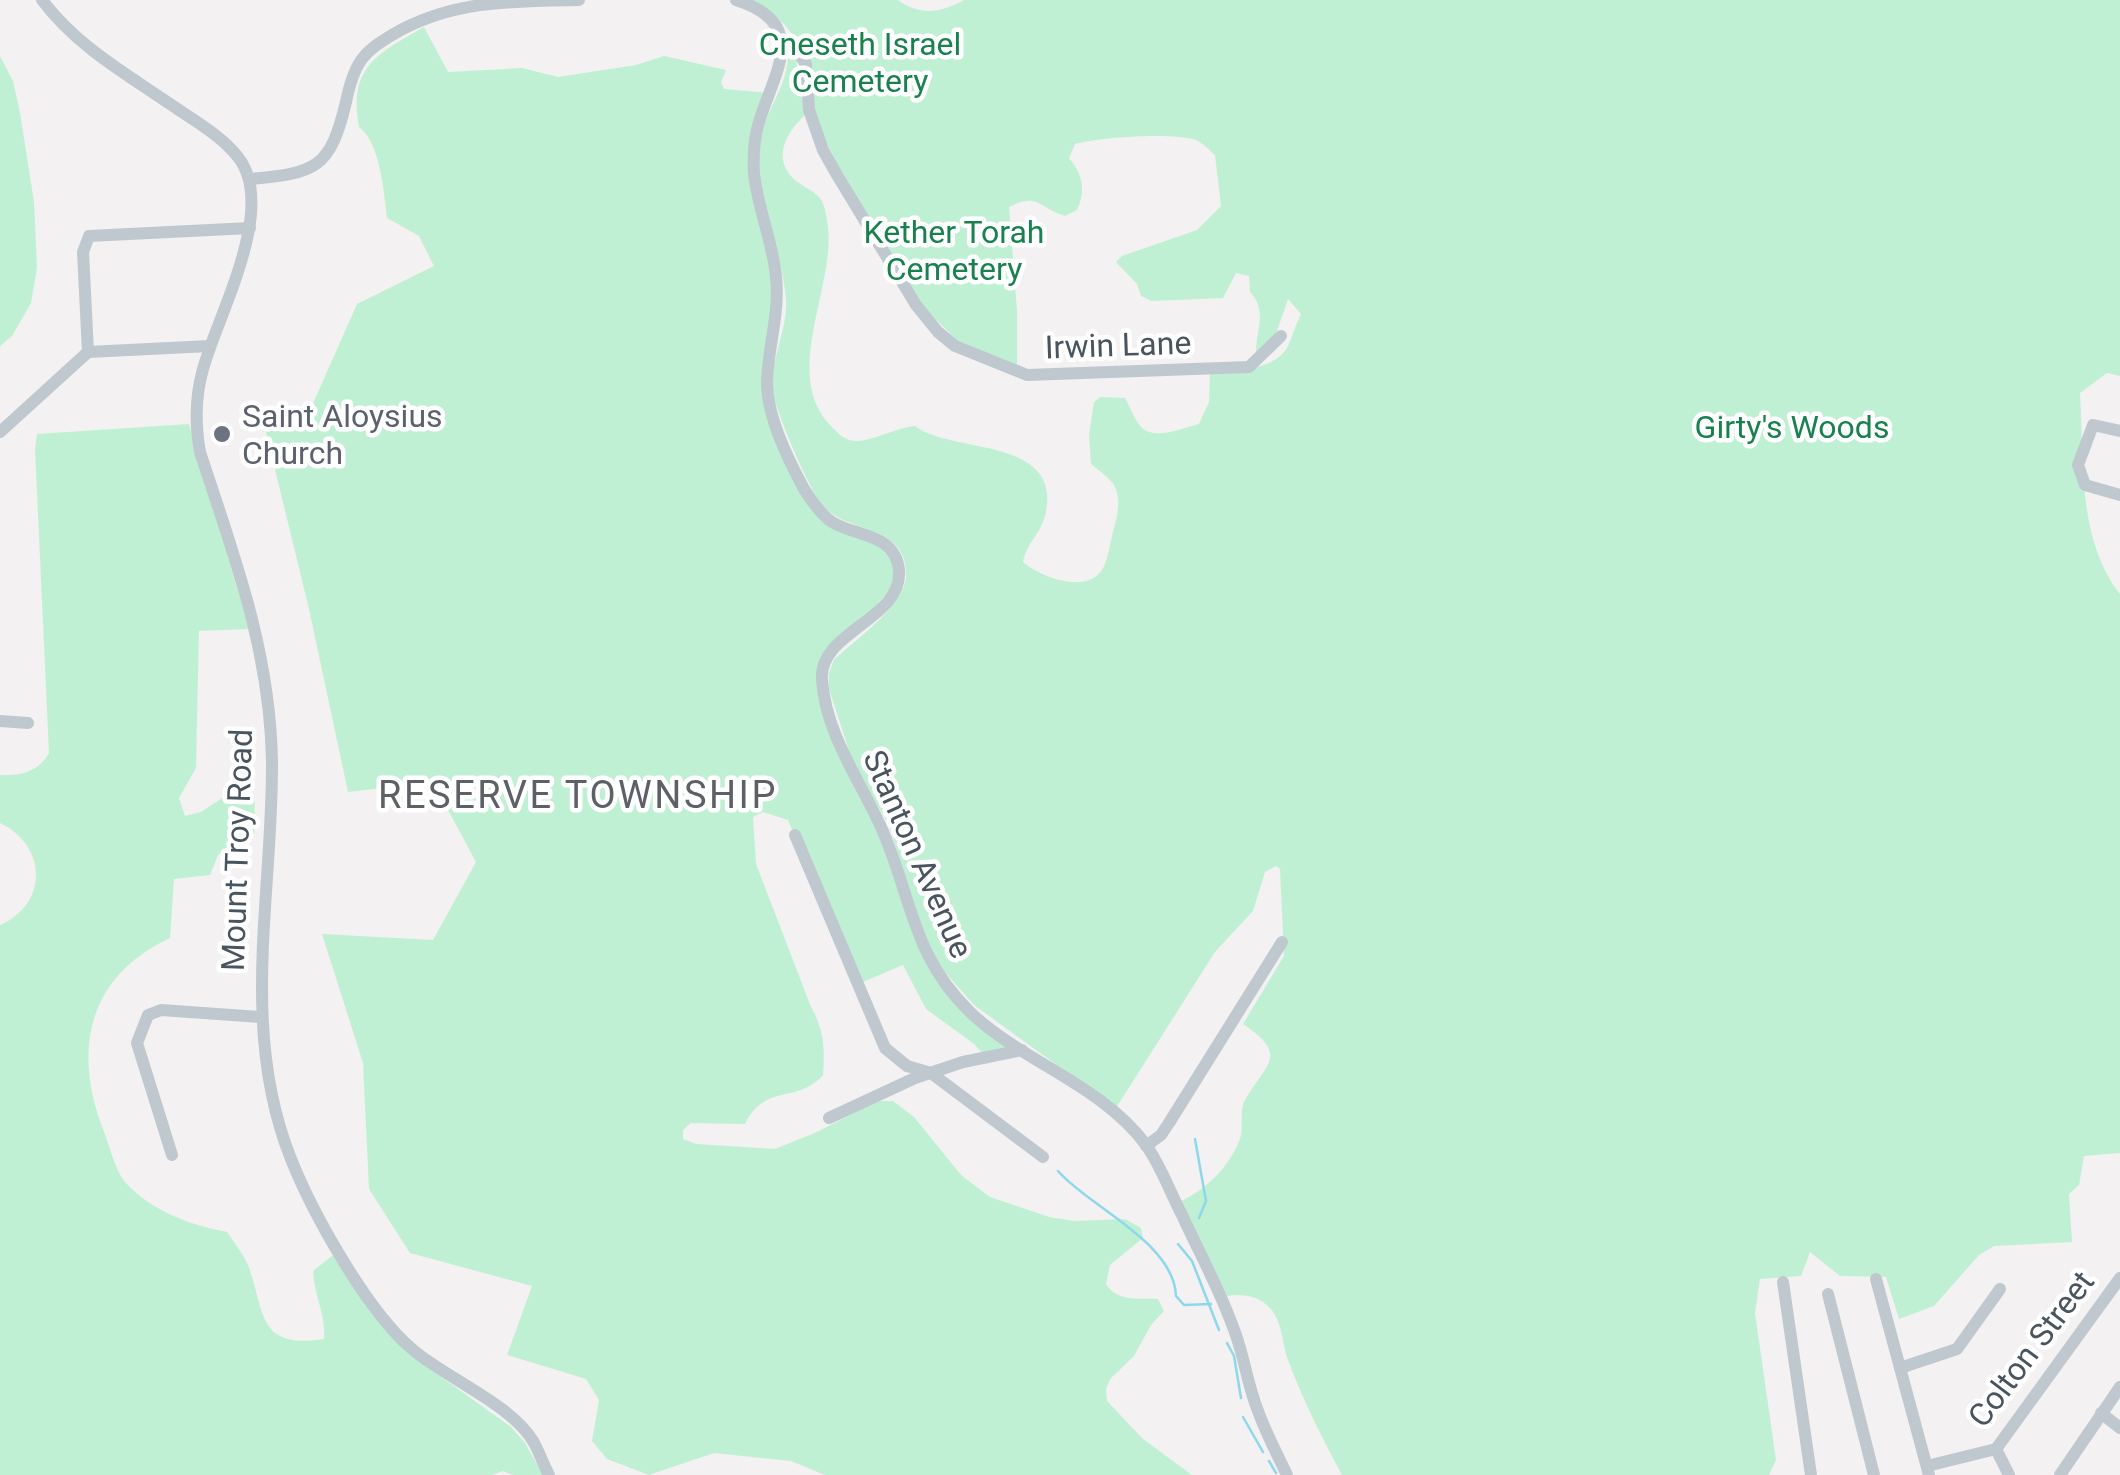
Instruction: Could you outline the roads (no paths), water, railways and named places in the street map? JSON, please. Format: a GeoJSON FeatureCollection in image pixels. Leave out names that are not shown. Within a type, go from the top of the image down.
{"type":"FeatureCollection","features":[{"type":"Feature","properties":{"kind":"street"},"geometry":{"type":"LineString","coordinates":[[42,0],[69,33],[92,51],[211,131],[240,159],[250,179],[296,174],[312,168],[326,156],[362,59],[407,26],[464,5],[580,0]]}},
{"type":"Feature","properties":{"kind":"street","name":"Irwin Lane"},"geometry":{"type":"LineString","coordinates":[[736,0],[765,16],[780,38],[801,52],[806,64],[810,110],[823,150],[916,305],[955,346],[1027,375],[1142,373],[1249,368],[1281,336]]}},
{"type":"Feature","properties":{"kind":"street","name":"Stanton Avenue"},"geometry":{"type":"LineString","coordinates":[[780,38],[780,69],[754,146],[754,174],[778,305],[768,362],[768,399],[805,490],[821,512],[838,525],[889,546],[899,571],[888,601],[832,651],[822,671],[823,688],[842,748],[883,830],[925,954],[952,993],[973,1015],[1113,1113],[1146,1146],[1222,1298],[1258,1413],[1287,1475]]}},
{"type":"Feature","properties":{"kind":"street","name":"Mount Troy Road"},"geometry":{"type":"LineString","coordinates":[[250,179],[250,228],[210,346],[197,396],[196,426],[200,452],[256,624],[270,730],[270,817],[260,1017],[270,1084],[290,1157],[317,1214],[377,1312],[414,1351],[485,1399],[532,1438],[548,1475]]}},
{"type":"Feature","properties":{"kind":"street"},"geometry":{"type":"LineString","coordinates":[[88,352],[83,252],[89,236],[250,228]]}},
{"type":"Feature","properties":{"kind":"street"},"geometry":{"type":"LineString","coordinates":[[0,432],[88,352],[210,346]]}},
{"type":"Feature","properties":{"kind":"street"},"geometry":{"type":"LineString","coordinates":[[2120,430],[2093,425],[2078,465],[2085,485],[2120,495]]}},
{"type":"Feature","properties":{"kind":"street"},"geometry":{"type":"LineString","coordinates":[[0,722],[28,722]]}},
{"type":"Feature","properties":{"kind":"street"},"geometry":{"type":"LineString","coordinates":[[796,835],[885,1048],[907,1066],[932,1073],[1042,1157]]}},
{"type":"Feature","properties":{"kind":"street"},"geometry":{"type":"LineString","coordinates":[[1146,1146],[1161,1135],[1282,942]]}},
{"type":"Feature","properties":{"kind":"street"},"geometry":{"type":"LineString","coordinates":[[172,1155],[137,1042],[148,1015],[160,1010],[260,1017]]}},
{"type":"Feature","properties":{"kind":"street"},"geometry":{"type":"LineString","coordinates":[[829,1118],[932,1073],[1022,1050]]}},
{"type":"Feature","properties":{"kind":"street","name":"Colton Street"},"geometry":{"type":"LineString","coordinates":[[1928,1470],[1996,1449],[2120,1278]]}},
{"type":"Feature","properties":{"kind":"street"},"geometry":{"type":"LineString","coordinates":[[1876,1279],[1928,1470]]}},
{"type":"Feature","properties":{"kind":"street"},"geometry":{"type":"LineString","coordinates":[[1783,1282],[1811,1475]]}},
{"type":"Feature","properties":{"kind":"street"},"geometry":{"type":"LineString","coordinates":[[1828,1294],[1874,1475]]}},
{"type":"Feature","properties":{"kind":"street"},"geometry":{"type":"LineString","coordinates":[[1900,1368],[1957,1349],[2000,1298]]}},
{"type":"Feature","properties":{"kind":"street"},"geometry":{"type":"LineString","coordinates":[[2060,1475],[2120,1387]]}},
{"type":"Feature","properties":{"kind":"street"},"geometry":{"type":"LineString","coordinates":[[2101,1413],[2120,1428]]}},
{"type":"Feature","properties":{"kind":"street"},"geometry":{"type":"LineString","coordinates":[[1996,1449],[2010,1475]]}},
{"type":"Feature","properties":{"kind":"waterway"},"geometry":{"type":"LineString","coordinates":[[1195,1139],[1206,1201],[1199,1218]]}},
{"type":"Feature","properties":{"kind":"waterway"},"geometry":{"type":"LineString","coordinates":[[1058,1171],[1146,1242],[1172,1277],[1176,1296],[1184,1305],[1211,1304]]}},
{"type":"Feature","properties":{"kind":"waterway"},"geometry":{"type":"LineString","coordinates":[[1178,1244],[1192,1261],[1219,1330]]}},
{"type":"Feature","properties":{"kind":"waterway"},"geometry":{"type":"LineString","coordinates":[[1227,1343],[1234,1356],[1241,1398]]}},
{"type":"Feature","properties":{"kind":"waterway"},"geometry":{"type":"LineString","coordinates":[[1243,1417],[1263,1452]]}},
{"type":"Feature","properties":{"kind":"waterway"},"geometry":{"type":"LineString","coordinates":[[1269,1461],[1276,1473]]}},
{"type":"Feature","properties":{"kind":"place","name":"Saint Aloysius Church"},"geometry":{"type":"Point","coordinates":[222,434]}},
{"type":"Feature","properties":{"kind":"district","name":"RESERVE TOWNSHIP"},"geometry":{"type":"Point","coordinates":[578,795]}},
{"type":"Feature","properties":{"kind":"park label","name":"Cneseth Israel Cemetery"},"geometry":{"type":"Point","coordinates":[860,62]}},
{"type":"Feature","properties":{"kind":"park label","name":"Kether Torah Cemetery"},"geometry":{"type":"Point","coordinates":[954,250]}},
{"type":"Feature","properties":{"kind":"park label","name":"Girty's Woods"},"geometry":{"type":"Point","coordinates":[1792,427]}}]}
